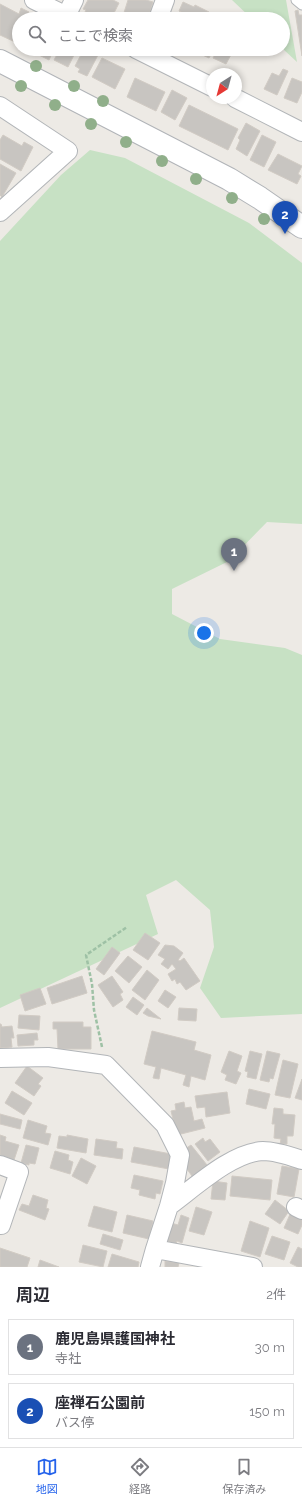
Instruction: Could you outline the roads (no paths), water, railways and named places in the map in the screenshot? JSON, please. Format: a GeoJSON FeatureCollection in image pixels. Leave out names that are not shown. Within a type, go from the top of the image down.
{"type":"FeatureCollection","features":[{"type":"Feature","properties":{"kind":"street"},"geometry":{"type":"LineString","coordinates":[[34,0],[71,12]]}},
{"type":"Feature","properties":{"kind":"street"},"geometry":{"type":"LineString","coordinates":[[161,12],[165,0]]}},
{"type":"Feature","properties":{"kind":"street"},"geometry":{"type":"LineString","coordinates":[[154,56],[206,84]]}},
{"type":"Feature","properties":{"kind":"street"},"geometry":{"type":"LineString","coordinates":[[0,61],[229,179],[302,227]]}},
{"type":"Feature","properties":{"kind":"street"},"geometry":{"type":"LineString","coordinates":[[242,102],[302,132]]}},
{"type":"Feature","properties":{"kind":"street"},"geometry":{"type":"LineString","coordinates":[[0,106],[68,151],[0,212]]}},
{"type":"Feature","properties":{"kind":"street"},"geometry":{"type":"LineString","coordinates":[[0,1058],[48,1057],[106,1065],[165,1125],[180,1155],[176,1183],[150,1267]]}},
{"type":"Feature","properties":{"kind":"street"},"geometry":{"type":"LineString","coordinates":[[169,1206],[228,1163],[244,1155],[263,1151],[287,1155],[302,1160]]}},
{"type":"Feature","properties":{"kind":"street"},"geometry":{"type":"LineString","coordinates":[[0,1165],[20,1172],[0,1225]]}},
{"type":"Feature","properties":{"kind":"street"},"geometry":{"type":"LineString","coordinates":[[155,1249],[253,1267]]}},
{"type":"Feature","properties":{"kind":"lane"},"geometry":{"type":"LineString","coordinates":[[296,0],[302,5]]}},
{"type":"Feature","properties":{"kind":"place","name":"座禅石公園前"},"geometry":{"type":"Point","coordinates":[285,234]}},
{"type":"Feature","properties":{"kind":"place","name":"鹿児島県護国神社"},"geometry":{"type":"Point","coordinates":[234,571]}}]}
